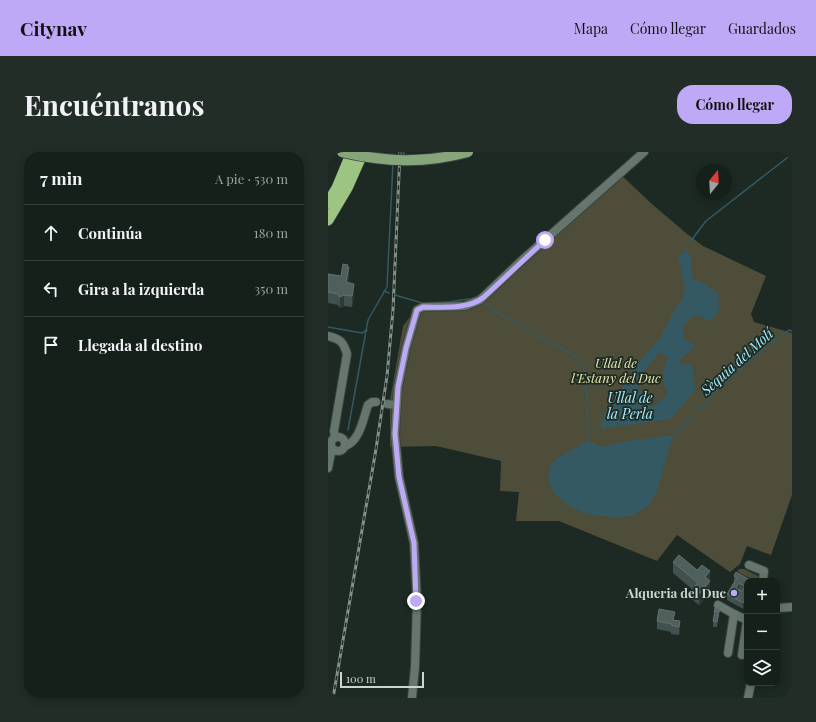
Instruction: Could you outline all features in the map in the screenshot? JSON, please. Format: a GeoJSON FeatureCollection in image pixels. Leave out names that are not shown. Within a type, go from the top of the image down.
{"type":"FeatureCollection","features":[{"type":"Feature","properties":{"kind":"highway"},"geometry":{"type":"LineString","coordinates":[[328,203],[337,188],[352,152]]}},
{"type":"Feature","properties":{"kind":"highway"},"geometry":{"type":"LineString","coordinates":[[328,220],[347,188],[363,152]]}},
{"type":"Feature","properties":{"kind":"main road"},"geometry":{"type":"LineString","coordinates":[[342,152],[381,160],[413,161],[442,158],[468,152]]}},
{"type":"Feature","properties":{"kind":"street"},"geometry":{"type":"LineString","coordinates":[[412,698],[415,667],[416,601],[414,543],[399,477],[395,434],[399,379],[417,310],[423,307],[465,306],[480,300],[520,262],[644,152]]}},
{"type":"Feature","properties":{"kind":"street"},"geometry":{"type":"LineString","coordinates":[[328,336],[338,339],[344,346],[347,354],[334,431],[335,437]]}},
{"type":"Feature","properties":{"kind":"street"},"geometry":{"type":"LineString","coordinates":[[333,449],[339,451],[354,439],[368,405],[376,402]]}},
{"type":"Feature","properties":{"kind":"street"},"geometry":{"type":"LineString","coordinates":[[388,404],[396,405]]}},
{"type":"Feature","properties":{"kind":"street"},"geometry":{"type":"LineString","coordinates":[[335,437],[342,438],[345,442],[345,446]]}},
{"type":"Feature","properties":{"kind":"street"},"geometry":{"type":"LineString","coordinates":[[328,468],[333,449],[330,442],[335,437]]}},
{"type":"Feature","properties":{"kind":"street"},"geometry":{"type":"LineString","coordinates":[[749,565],[764,571],[763,578]]}},
{"type":"Feature","properties":{"kind":"street"},"geometry":{"type":"LineString","coordinates":[[718,605],[744,619]]}},
{"type":"Feature","properties":{"kind":"street"},"geometry":{"type":"LineString","coordinates":[[780,607],[792,607]]}},
{"type":"Feature","properties":{"kind":"street"},"geometry":{"type":"LineString","coordinates":[[728,653],[734,614]]}},
{"type":"Feature","properties":{"kind":"street"},"geometry":{"type":"LineString","coordinates":[[742,656],[744,642]]}},
{"type":"Feature","properties":{"kind":"street"},"geometry":{"type":"LineString","coordinates":[[748,698],[750,686]]}},
{"type":"Feature","properties":{"kind":"green space","name":"Ullal de l’Estany del Duc"},"geometry":{"type":"Polygon","coordinates":[[[618,172],[653,205],[703,246],[766,276],[751,314],[754,322],[792,333],[792,495],[771,555],[747,546],[740,564],[730,572],[677,535],[657,561],[559,521],[516,521],[519,492],[500,491],[501,461],[436,446],[390,447],[390,400],[403,326],[417,308],[464,304],[489,288],[618,172]]]}},
{"type":"Feature","properties":{"kind":"green space"},"geometry":{"type":"Polygon","coordinates":[[[744,569],[762,578],[749,578],[738,572],[738,570],[744,569]]]}},
{"type":"Feature","properties":{"kind":"water","name":"Ullal de la Perla"},"geometry":{"type":"Polygon","coordinates":[[[686,253],[691,257],[692,278],[706,284],[718,293],[719,311],[711,321],[694,315],[684,325],[683,339],[695,345],[680,360],[682,365],[692,364],[695,391],[670,419],[601,429],[601,422],[607,410],[642,358],[661,337],[675,309],[682,300],[685,288],[678,255],[686,253]],[[659,353],[645,370],[638,387],[652,407],[662,400],[668,391],[664,385],[664,368],[668,357],[659,353]]]}},
{"type":"Feature","properties":{"kind":"water"},"geometry":{"type":"Polygon","coordinates":[[[673,435],[657,491],[649,505],[634,515],[618,518],[586,514],[569,506],[555,494],[548,480],[550,466],[557,458],[588,441],[602,447],[622,442],[673,435]]]}},
{"type":"Feature","properties":{"kind":"building"},"geometry":{"type":"Polygon","coordinates":[[[343,264],[348,265],[347,267],[349,267],[346,282],[354,284],[352,296],[344,295],[340,297],[338,294],[328,292],[328,274],[341,276],[343,264]]]}},
{"type":"Feature","properties":{"kind":"building"},"geometry":{"type":"Polygon","coordinates":[[[679,555],[697,570],[702,565],[710,571],[705,577],[710,581],[699,594],[693,588],[698,583],[673,562],[679,555]]]}},
{"type":"Feature","properties":{"kind":"building"},"geometry":{"type":"Polygon","coordinates":[[[736,572],[747,578],[744,578],[744,586],[739,583],[736,588],[742,591],[744,588],[743,603],[727,594],[737,578],[734,576],[736,572]]]}},
{"type":"Feature","properties":{"kind":"building"},"geometry":{"type":"Polygon","coordinates":[[[715,608],[719,609],[719,611],[714,612],[715,608]]]}},
{"type":"Feature","properties":{"kind":"building"},"geometry":{"type":"Polygon","coordinates":[[[659,609],[675,612],[673,620],[680,621],[679,627],[657,621],[659,609]]]}},
{"type":"Feature","properties":{"kind":"building"},"geometry":{"type":"Polygon","coordinates":[[[715,611],[719,611],[717,622],[713,621],[715,611]]]}},
{"type":"Feature","properties":{"kind":"waterway"},"geometry":{"type":"LineString","coordinates":[[690,242],[706,221],[792,154]]}},
{"type":"Feature","properties":{"kind":"waterway"},"geometry":{"type":"LineString","coordinates":[[348,430],[368,320],[387,287],[393,163]]}},
{"type":"Feature","properties":{"kind":"waterway"},"geometry":{"type":"LineString","coordinates":[[686,253],[687,249]]}},
{"type":"Feature","properties":{"kind":"waterway","name":"Sèquia del Molí"},"geometry":{"type":"LineString","coordinates":[[384,291],[389,293]]}},
{"type":"Feature","properties":{"kind":"waterway","name":"Sèquia del Molí"},"geometry":{"type":"LineString","coordinates":[[395,295],[422,303]]}},
{"type":"Feature","properties":{"kind":"waterway","name":"Sèquia del Molí"},"geometry":{"type":"LineString","coordinates":[[440,303],[476,298]]}},
{"type":"Feature","properties":{"kind":"waterway","name":"Sèquia del Molí"},"geometry":{"type":"LineString","coordinates":[[484,302],[495,311],[572,354],[581,365],[586,375],[587,400]]}},
{"type":"Feature","properties":{"kind":"waterway"},"geometry":{"type":"LineString","coordinates":[[328,327],[362,333],[367,330]]}},
{"type":"Feature","properties":{"kind":"waterway","name":"Sèquia del Molí"},"geometry":{"type":"LineString","coordinates":[[696,412],[752,358],[789,330],[792,331]]}},
{"type":"Feature","properties":{"kind":"waterway","name":"Sèquia del Molí"},"geometry":{"type":"LineString","coordinates":[[587,406],[588,441]]}},
{"type":"Feature","properties":{"kind":"waterway","name":"Sèquia del Molí"},"geometry":{"type":"LineString","coordinates":[[673,435],[692,416]]}},
{"type":"Feature","properties":{"kind":"railway"},"geometry":{"type":"LineString","coordinates":[[333,698],[376,449],[387,376],[393,310],[400,152]]}},
{"type":"Feature","properties":{"kind":"place","name":"Alqueria del Duc"},"geometry":{"type":"Point","coordinates":[734,593]}},
{"type":"Feature","properties":{"kind":"route"},"geometry":{"type":"LineString","coordinates":[[416,601],[414,543],[399,477],[395,434],[398,387],[406,348],[417,310],[423,307],[465,306],[480,300],[545,240]]}}]}
